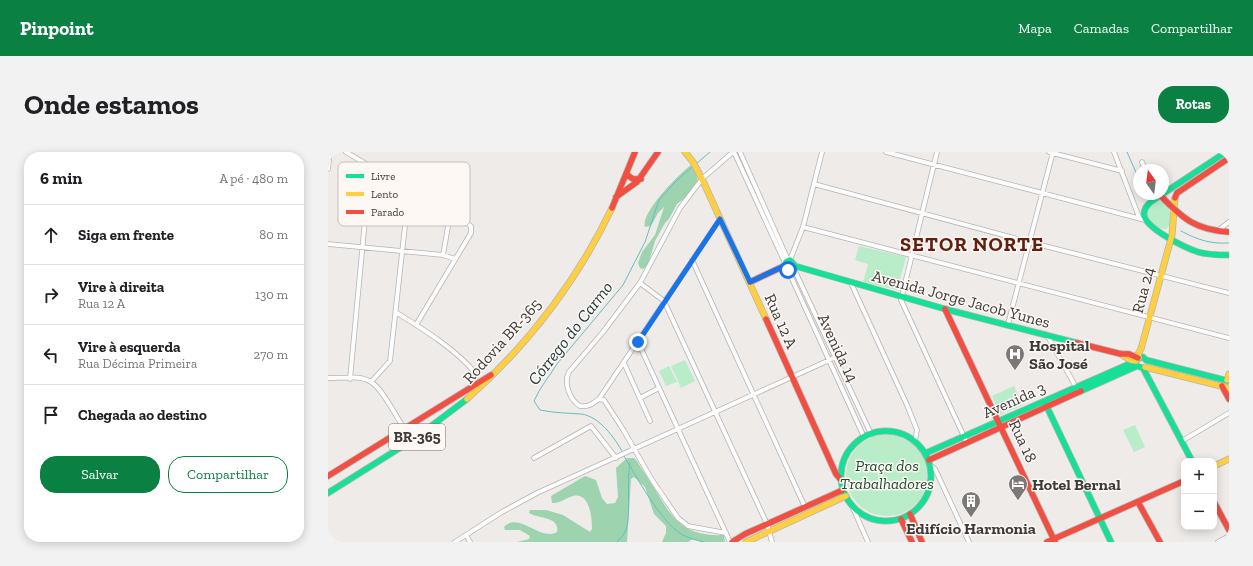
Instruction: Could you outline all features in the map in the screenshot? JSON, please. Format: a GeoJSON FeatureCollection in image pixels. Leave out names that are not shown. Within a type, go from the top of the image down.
{"type":"FeatureCollection","features":[{"type":"Feature","properties":{"kind":"street"},"geometry":{"type":"LineString","coordinates":[[328,169],[330,152]]}},
{"type":"Feature","properties":{"kind":"street"},"geometry":{"type":"LineString","coordinates":[[346,152],[362,162]]}},
{"type":"Feature","properties":{"kind":"street","name":"Rodovia BR-365"},"geometry":{"type":"LineString","coordinates":[[328,495],[336,488],[443,418],[492,375],[535,328],[557,300],[595,240],[635,152]]}},
{"type":"Feature","properties":{"kind":"street"},"geometry":{"type":"LineString","coordinates":[[616,196],[636,186],[658,152]]}},
{"type":"Feature","properties":{"kind":"street","name":"Rua 12 A"},"geometry":{"type":"LineString","coordinates":[[685,152],[693,162],[702,179],[836,474],[841,480]]}},
{"type":"Feature","properties":{"kind":"street"},"geometry":{"type":"LineString","coordinates":[[720,219],[600,399],[592,405],[587,406],[580,406],[575,403],[567,387],[567,375],[640,283],[664,234],[680,208],[702,179],[734,152]]}},
{"type":"Feature","properties":{"kind":"street","name":"Avenida 14"},"geometry":{"type":"LineString","coordinates":[[734,152],[836,357],[871,434]]}},
{"type":"Feature","properties":{"kind":"street","name":"Avenida 14"},"geometry":{"type":"LineString","coordinates":[[740,152],[790,265],[829,360],[864,437]]}},
{"type":"Feature","properties":{"kind":"street"},"geometry":{"type":"LineString","coordinates":[[750,282],[790,265],[794,248],[803,227],[822,152]]}},
{"type":"Feature","properties":{"kind":"street"},"geometry":{"type":"LineString","coordinates":[[886,152],[1042,194],[1139,217],[1170,238],[1197,252],[1213,255],[1229,255]]}},
{"type":"Feature","properties":{"kind":"street"},"geometry":{"type":"LineString","coordinates":[[937,152],[901,296],[902,304],[967,443]]}},
{"type":"Feature","properties":{"kind":"street"},"geometry":{"type":"LineString","coordinates":[[1008,324],[1052,152],[1122,171]]}},
{"type":"Feature","properties":{"kind":"street"},"geometry":{"type":"LineString","coordinates":[[1114,152],[1139,217]]}},
{"type":"Feature","properties":{"kind":"street"},"geometry":{"type":"LineString","coordinates":[[1169,189],[1228,153]]}},
{"type":"Feature","properties":{"kind":"street"},"geometry":{"type":"LineString","coordinates":[[1158,230],[1166,230],[1173,224],[1177,193],[1229,158]]}},
{"type":"Feature","properties":{"kind":"street"},"geometry":{"type":"LineString","coordinates":[[626,174],[633,179],[641,179]]}},
{"type":"Feature","properties":{"kind":"street"},"geometry":{"type":"LineString","coordinates":[[814,184],[1029,242],[1229,293]]}},
{"type":"Feature","properties":{"kind":"street"},"geometry":{"type":"LineString","coordinates":[[1145,220],[1145,208],[1153,200]]}},
{"type":"Feature","properties":{"kind":"street"},"geometry":{"type":"LineString","coordinates":[[1164,200],[1174,210],[1198,228],[1215,232],[1229,232]]}},
{"type":"Feature","properties":{"kind":"street"},"geometry":{"type":"LineString","coordinates":[[1215,232],[1229,222]]}},
{"type":"Feature","properties":{"kind":"street","name":"Rua 24"},"geometry":{"type":"LineString","coordinates":[[1140,362],[1138,354],[1141,349],[1150,317],[1173,224]]}},
{"type":"Feature","properties":{"kind":"street"},"geometry":{"type":"LineString","coordinates":[[416,325],[471,233],[470,225]]}},
{"type":"Feature","properties":{"kind":"street"},"geometry":{"type":"LineString","coordinates":[[350,379],[366,226]]}},
{"type":"Feature","properties":{"kind":"street"},"geometry":{"type":"LineString","coordinates":[[371,382],[390,361],[397,313],[406,226]]}},
{"type":"Feature","properties":{"kind":"street"},"geometry":{"type":"LineString","coordinates":[[443,255],[448,226]]}},
{"type":"Feature","properties":{"kind":"street"},"geometry":{"type":"LineString","coordinates":[[803,227],[1229,338]]}},
{"type":"Feature","properties":{"kind":"street"},"geometry":{"type":"LineString","coordinates":[[328,244],[443,255],[455,260]]}},
{"type":"Feature","properties":{"kind":"street"},"geometry":{"type":"LineString","coordinates":[[692,260],[805,507]]}},
{"type":"Feature","properties":{"kind":"street","name":"Avenida Jorge Jacob Yunes"},"geometry":{"type":"LineString","coordinates":[[790,265],[945,309],[1121,354],[1129,354],[1140,362],[1226,388]]}},
{"type":"Feature","properties":{"kind":"street"},"geometry":{"type":"LineString","coordinates":[[640,283],[664,301],[766,524],[772,542]]}},
{"type":"Feature","properties":{"kind":"street"},"geometry":{"type":"LineString","coordinates":[[851,283],[910,411],[918,434],[915,441]]}},
{"type":"Feature","properties":{"kind":"street","name":"Rua 18"},"geometry":{"type":"LineString","coordinates":[[945,309],[1054,540]]}},
{"type":"Feature","properties":{"kind":"street"},"geometry":{"type":"LineString","coordinates":[[397,313],[416,325],[468,364],[476,374]]}},
{"type":"Feature","properties":{"kind":"street"},"geometry":{"type":"LineString","coordinates":[[1047,335],[1078,390]]}},
{"type":"Feature","properties":{"kind":"street"},"geometry":{"type":"LineString","coordinates":[[638,342],[731,542],[766,524],[805,507],[845,493]]}},
{"type":"Feature","properties":{"kind":"street"},"geometry":{"type":"LineString","coordinates":[[455,542],[537,493],[754,396],[836,357]]}},
{"type":"Feature","properties":{"kind":"street"},"geometry":{"type":"LineString","coordinates":[[1140,362],[1190,458]]}},
{"type":"Feature","properties":{"kind":"street","name":"Avenida Jorge Jacob Yunes"},"geometry":{"type":"LineString","coordinates":[[1140,362],[1227,381]]}},
{"type":"Feature","properties":{"kind":"street","name":"Avenida 3"},"geometry":{"type":"LineString","coordinates":[[930,463],[967,443],[1047,407],[1078,390],[1140,362]]}},
{"type":"Feature","properties":{"kind":"street"},"geometry":{"type":"LineString","coordinates":[[624,363],[650,421]]}},
{"type":"Feature","properties":{"kind":"street"},"geometry":{"type":"LineString","coordinates":[[1229,374],[1227,381],[1222,383],[1226,388],[1229,399]]}},
{"type":"Feature","properties":{"kind":"street"},"geometry":{"type":"LineString","coordinates":[[328,475],[492,375]]}},
{"type":"Feature","properties":{"kind":"street"},"geometry":{"type":"LineString","coordinates":[[328,378],[371,382],[384,398],[404,428]]}},
{"type":"Feature","properties":{"kind":"street"},"geometry":{"type":"LineString","coordinates":[[640,398],[659,388]]}},
{"type":"Feature","properties":{"kind":"street","name":"Avenida 3"},"geometry":{"type":"LineString","coordinates":[[926,453],[1044,401],[1078,390]]}},
{"type":"Feature","properties":{"kind":"street"},"geometry":{"type":"LineString","coordinates":[[600,399],[604,400],[652,480],[683,523],[696,528],[726,533]]}},
{"type":"Feature","properties":{"kind":"street"},"geometry":{"type":"LineString","coordinates":[[1044,401],[1111,542]]}},
{"type":"Feature","properties":{"kind":"street"},"geometry":{"type":"LineString","coordinates":[[1182,441],[1229,413]]}},
{"type":"Feature","properties":{"kind":"street"},"geometry":{"type":"LineString","coordinates":[[534,458],[591,426],[618,457]]}},
{"type":"Feature","properties":{"kind":"street"},"geometry":{"type":"LineString","coordinates":[[852,506],[862,514],[875,520],[901,519],[910,514],[920,506],[927,496],[931,484],[930,463],[926,453],[915,441],[902,433],[886,431],[864,437],[854,445],[846,456],[842,467],[841,480],[845,493],[868,542]]}},
{"type":"Feature","properties":{"kind":"street"},"geometry":{"type":"LineString","coordinates":[[1217,465],[1229,459]]}},
{"type":"Feature","properties":{"kind":"street"},"geometry":{"type":"LineString","coordinates":[[930,463],[936,469],[969,542]]}},
{"type":"Feature","properties":{"kind":"street"},"geometry":{"type":"LineString","coordinates":[[1047,542],[1181,482]]}},
{"type":"Feature","properties":{"kind":"street"},"geometry":{"type":"LineString","coordinates":[[746,542],[845,493]]}},
{"type":"Feature","properties":{"kind":"street"},"geometry":{"type":"LineString","coordinates":[[1138,502],[1160,542]]}},
{"type":"Feature","properties":{"kind":"street"},"geometry":{"type":"LineString","coordinates":[[1217,508],[1229,530]]}},
{"type":"Feature","properties":{"kind":"street"},"geometry":{"type":"LineString","coordinates":[[910,514],[922,542]]}},
{"type":"Feature","properties":{"kind":"street"},"geometry":{"type":"LineString","coordinates":[[901,519],[912,542]]}},
{"type":"Feature","properties":{"kind":"street"},"geometry":{"type":"LineString","coordinates":[[466,535],[470,542]]}},
{"type":"Feature","properties":{"kind":"street"},"geometry":{"type":"LineString","coordinates":[[1218,542],[1229,536]]}},
{"type":"Feature","properties":{"kind":"green space"},"geometry":{"type":"Polygon","coordinates":[[[691,165],[695,169],[698,182],[690,194],[677,204],[655,241],[648,265],[643,269],[640,268],[638,263],[642,252],[655,235],[664,207],[658,213],[651,226],[645,227],[645,221],[654,203],[670,184],[691,165]]]}},
{"type":"Feature","properties":{"kind":"green space"},"geometry":{"type":"Polygon","coordinates":[[[1159,201],[1166,204],[1170,213],[1171,224],[1166,229],[1154,225],[1146,215],[1148,208],[1159,201]]]}},
{"type":"Feature","properties":{"kind":"green space"},"geometry":{"type":"Polygon","coordinates":[[[859,246],[906,257],[897,290],[863,282],[868,264],[855,260],[859,246]]]}},
{"type":"Feature","properties":{"kind":"green space"},"geometry":{"type":"Polygon","coordinates":[[[685,360],[695,381],[681,388],[671,366],[685,360]]]}},
{"type":"Feature","properties":{"kind":"green space"},"geometry":{"type":"Polygon","coordinates":[[[669,366],[677,382],[666,386],[659,371],[669,366]]]}},
{"type":"Feature","properties":{"kind":"green space"},"geometry":{"type":"Polygon","coordinates":[[[1014,386],[1023,405],[1000,415],[992,396],[1014,386]]]}},
{"type":"Feature","properties":{"kind":"green space"},"geometry":{"type":"Polygon","coordinates":[[[1135,425],[1145,447],[1134,452],[1123,430],[1135,425]]]}},
{"type":"Feature","properties":{"kind":"green space","name":"Praça dos Trabalhadores"},"geometry":{"type":"Polygon","coordinates":[[[887,434],[903,437],[916,446],[925,459],[928,475],[925,491],[916,504],[903,513],[887,516],[871,513],[858,504],[849,491],[846,475],[849,459],[858,446],[871,437],[887,434]]]}},
{"type":"Feature","properties":{"kind":"green space"},"geometry":{"type":"Polygon","coordinates":[[[627,458],[634,458],[637,461],[665,506],[679,523],[698,533],[724,535],[725,542],[701,542],[693,539],[688,542],[662,542],[666,533],[666,526],[654,514],[645,487],[634,477],[631,479],[627,542],[517,542],[529,539],[530,536],[520,530],[505,530],[504,527],[510,523],[516,522],[544,533],[550,534],[557,532],[555,523],[548,519],[529,513],[530,510],[546,510],[563,515],[590,532],[592,529],[589,507],[583,498],[573,496],[552,503],[551,496],[585,476],[596,480],[602,498],[607,504],[615,503],[618,497],[616,468],[627,458]]]}},
{"type":"Feature","properties":{"kind":"waterway","name":"Córrego do Carmo"},"geometry":{"type":"LineString","coordinates":[[696,164],[710,152]]}},
{"type":"Feature","properties":{"kind":"waterway"},"geometry":{"type":"LineString","coordinates":[[1127,152],[1133,166]]}},
{"type":"Feature","properties":{"kind":"waterway","name":"Córrego do Carmo"},"geometry":{"type":"LineString","coordinates":[[623,453],[616,441],[606,429],[594,419],[581,414],[540,410],[534,401],[557,364],[623,285],[645,242],[659,200],[675,182],[693,166]]}},
{"type":"Feature","properties":{"kind":"waterway"},"geometry":{"type":"LineString","coordinates":[[1181,231],[1204,241],[1229,243]]}},
{"type":"Feature","properties":{"kind":"waterway"},"geometry":{"type":"LineString","coordinates":[[624,456],[657,509],[665,519],[681,534],[704,542]]}},
{"type":"Feature","properties":{"kind":"waterway","name":"Córrego do Carmo"},"geometry":{"type":"LineString","coordinates":[[617,542],[627,526],[630,463]]}},
{"type":"Feature","properties":{"kind":"traffic: fast"},"geometry":{"type":"LineString","coordinates":[[1226,152],[1152,201],[1146,206],[1144,214],[1146,219],[1158,231],[1166,237],[1192,250],[1214,255],[1229,255]]}},
{"type":"Feature","properties":{"kind":"traffic: fast"},"geometry":{"type":"LineString","coordinates":[[784,266],[786,262],[790,260],[795,266]]}},
{"type":"Feature","properties":{"kind":"traffic: fast"},"geometry":{"type":"LineString","coordinates":[[784,266],[790,271],[795,266]]}},
{"type":"Feature","properties":{"kind":"traffic: fast"},"geometry":{"type":"LineString","coordinates":[[795,266],[945,309],[1077,343]]}},
{"type":"Feature","properties":{"kind":"traffic: fast"},"geometry":{"type":"LineString","coordinates":[[1137,359],[1143,357],[1146,360],[1229,381]]}},
{"type":"Feature","properties":{"kind":"traffic: fast"},"geometry":{"type":"LineString","coordinates":[[926,453],[1136,361]]}},
{"type":"Feature","properties":{"kind":"traffic: fast"},"geometry":{"type":"LineString","coordinates":[[1137,366],[1143,368],[1190,458]]}},
{"type":"Feature","properties":{"kind":"traffic: fast"},"geometry":{"type":"LineString","coordinates":[[1081,391],[1137,366]]}},
{"type":"Feature","properties":{"kind":"traffic: fast"},"geometry":{"type":"LineString","coordinates":[[328,493],[414,439],[467,399]]}},
{"type":"Feature","properties":{"kind":"traffic: fast"},"geometry":{"type":"LineString","coordinates":[[1046,405],[1111,542]]}},
{"type":"Feature","properties":{"kind":"traffic: fast"},"geometry":{"type":"LineString","coordinates":[[886,431],[903,434],[918,444],[928,459],[931,476],[928,493],[918,508],[903,518],[886,521],[869,518],[854,508],[844,493],[841,476],[844,459],[854,444],[869,434],[886,431]]}},
{"type":"Feature","properties":{"kind":"traffic: slow"},"geometry":{"type":"LineString","coordinates":[[685,152],[693,162],[702,179],[766,319]]}},
{"type":"Feature","properties":{"kind":"traffic: slow"},"geometry":{"type":"LineString","coordinates":[[1139,358],[1138,354],[1141,349],[1172,235],[1175,198]]}},
{"type":"Feature","properties":{"kind":"traffic: slow"},"geometry":{"type":"LineString","coordinates":[[467,399],[510,357],[549,311],[583,261],[612,208]]}},
{"type":"Feature","properties":{"kind":"traffic: slow"},"geometry":{"type":"LineString","coordinates":[[1121,354],[1130,360],[1136,361]]}},
{"type":"Feature","properties":{"kind":"traffic: slow"},"geometry":{"type":"LineString","coordinates":[[1145,367],[1229,388]]}},
{"type":"Feature","properties":{"kind":"traffic: slow"},"geometry":{"type":"LineString","coordinates":[[1227,380],[1229,374]]}},
{"type":"Feature","properties":{"kind":"traffic: slow"},"geometry":{"type":"LineString","coordinates":[[1217,465],[1229,459]]}},
{"type":"Feature","properties":{"kind":"traffic: slow"},"geometry":{"type":"LineString","coordinates":[[746,542],[846,496]]}},
{"type":"Feature","properties":{"kind":"traffic: jam"},"geometry":{"type":"LineString","coordinates":[[612,208],[635,152]]}},
{"type":"Feature","properties":{"kind":"traffic: jam"},"geometry":{"type":"LineString","coordinates":[[616,197],[637,182],[658,152]]}},
{"type":"Feature","properties":{"kind":"traffic: jam"},"geometry":{"type":"LineString","coordinates":[[1175,198],[1177,193],[1229,158]]}},
{"type":"Feature","properties":{"kind":"traffic: jam"},"geometry":{"type":"LineString","coordinates":[[626,174],[633,179],[641,179]]}},
{"type":"Feature","properties":{"kind":"traffic: jam"},"geometry":{"type":"LineString","coordinates":[[1165,200],[1183,217],[1191,222],[1208,229],[1229,232]]}},
{"type":"Feature","properties":{"kind":"traffic: jam"},"geometry":{"type":"LineString","coordinates":[[750,282],[784,266]]}},
{"type":"Feature","properties":{"kind":"traffic: jam"},"geometry":{"type":"LineString","coordinates":[[945,309],[1055,542]]}},
{"type":"Feature","properties":{"kind":"traffic: jam"},"geometry":{"type":"LineString","coordinates":[[766,319],[836,474],[841,480]]}},
{"type":"Feature","properties":{"kind":"traffic: jam"},"geometry":{"type":"LineString","coordinates":[[1077,343],[1121,354],[1129,354],[1138,358]]}},
{"type":"Feature","properties":{"kind":"traffic: jam"},"geometry":{"type":"LineString","coordinates":[[328,476],[491,375]]}},
{"type":"Feature","properties":{"kind":"traffic: jam"},"geometry":{"type":"LineString","coordinates":[[1222,386],[1229,399]]}},
{"type":"Feature","properties":{"kind":"traffic: jam"},"geometry":{"type":"LineString","coordinates":[[929,460],[1081,391]]}},
{"type":"Feature","properties":{"kind":"traffic: jam"},"geometry":{"type":"LineString","coordinates":[[1047,542],[1181,482]]}},
{"type":"Feature","properties":{"kind":"traffic: jam"},"geometry":{"type":"LineString","coordinates":[[732,542],[745,534],[843,490]]}},
{"type":"Feature","properties":{"kind":"traffic: jam"},"geometry":{"type":"LineString","coordinates":[[1138,502],[1160,542]]}},
{"type":"Feature","properties":{"kind":"traffic: jam"},"geometry":{"type":"LineString","coordinates":[[1217,508],[1229,530]]}},
{"type":"Feature","properties":{"kind":"traffic: jam"},"geometry":{"type":"LineString","coordinates":[[910,514],[922,542]]}},
{"type":"Feature","properties":{"kind":"traffic: jam"},"geometry":{"type":"LineString","coordinates":[[901,519],[912,542]]}},
{"type":"Feature","properties":{"kind":"place","name":"Hospital São José"},"geometry":{"type":"Point","coordinates":[1015,371]}},
{"type":"Feature","properties":{"kind":"place","name":"Hotel Bernal"},"geometry":{"type":"Point","coordinates":[1018,501]}},
{"type":"Feature","properties":{"kind":"place","name":"Edifício Harmonia"},"geometry":{"type":"Point","coordinates":[971,518]}},
{"type":"Feature","properties":{"kind":"district","name":"SETOR NORTE"},"geometry":{"type":"Point","coordinates":[972,244]}},
{"type":"Feature","properties":{"kind":"route"},"geometry":{"type":"LineString","coordinates":[[638,342],[720,219],[750,282],[784,266],[788,270]]}}]}
